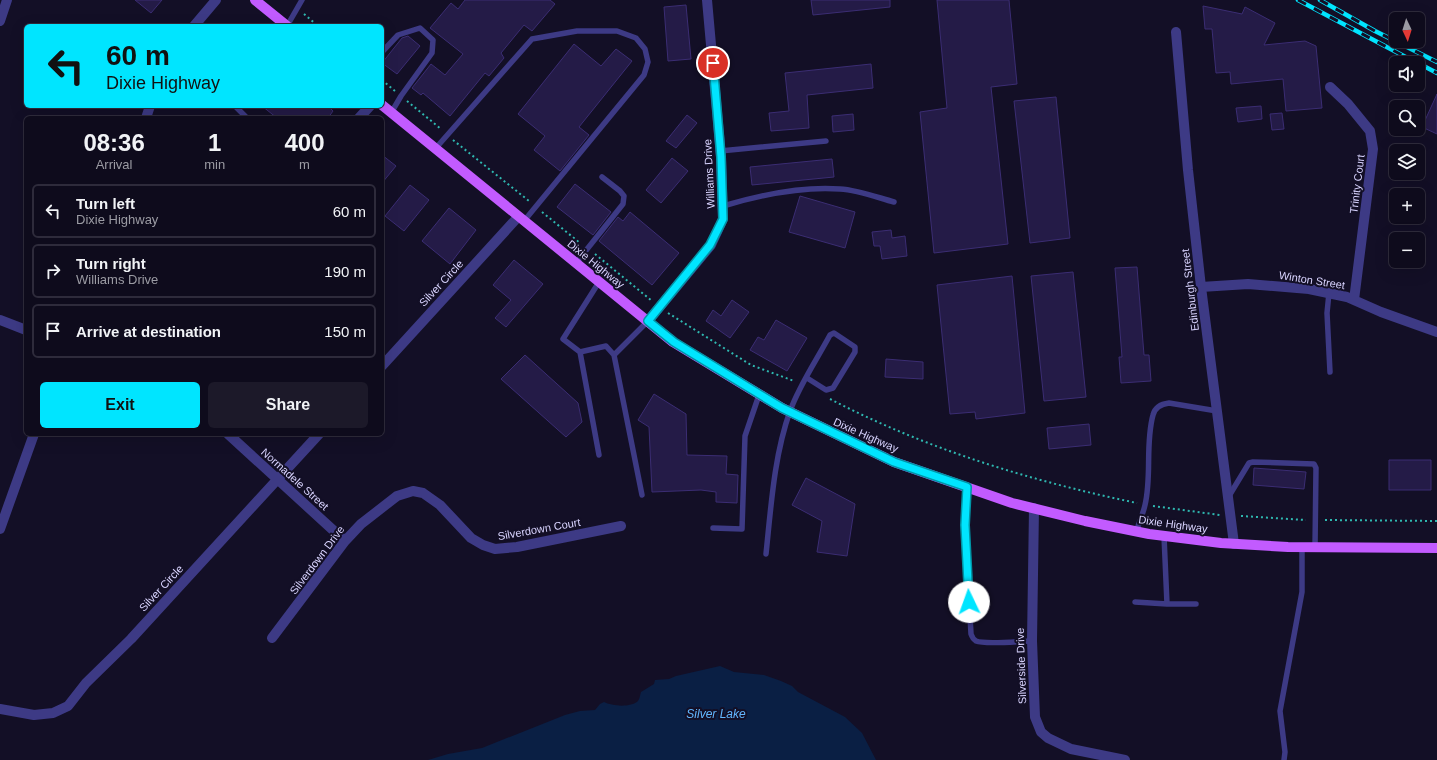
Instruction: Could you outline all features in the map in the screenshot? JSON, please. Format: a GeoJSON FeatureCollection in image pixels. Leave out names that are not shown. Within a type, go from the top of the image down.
{"type":"FeatureCollection","features":[{"type":"Feature","properties":{"kind":"main road"},"geometry":{"type":"LineString","coordinates":[[255,0],[285,24]]}},
{"type":"Feature","properties":{"kind":"main road","name":"Dixie Highway"},"geometry":{"type":"LineString","coordinates":[[384,107],[674,342],[759,395],[790,412],[894,462],[1034,508],[1136,532],[1234,544],[1302,547],[1437,548]]}},
{"type":"Feature","properties":{"kind":"street"},"geometry":{"type":"LineString","coordinates":[[0,21],[8,0]]}},
{"type":"Feature","properties":{"kind":"street"},"geometry":{"type":"LineString","coordinates":[[196,24],[216,0]]}},
{"type":"Feature","properties":{"kind":"street","name":"Williams Drive"},"geometry":{"type":"LineString","coordinates":[[648,321],[710,245],[723,219],[720,151],[707,0]]}},
{"type":"Feature","properties":{"kind":"street","name":"Edinburgh Street"},"geometry":{"type":"LineString","coordinates":[[1176,32],[1188,170],[1201,287],[1234,544]]}},
{"type":"Feature","properties":{"kind":"street","name":"Trinity Court"},"geometry":{"type":"LineString","coordinates":[[1330,87],[1348,104],[1370,131],[1373,149],[1354,300]]}},
{"type":"Feature","properties":{"kind":"street"},"geometry":{"type":"LineString","coordinates":[[361,116],[368,108]]}},
{"type":"Feature","properties":{"kind":"street","name":"Silver Circle"},"geometry":{"type":"LineString","coordinates":[[384,364],[521,219]]}},
{"type":"Feature","properties":{"kind":"street","name":"Winton Street"},"geometry":{"type":"LineString","coordinates":[[1201,287],[1248,284],[1329,293],[1354,300],[1381,312],[1437,332]]}},
{"type":"Feature","properties":{"kind":"street"},"geometry":{"type":"LineString","coordinates":[[0,320],[24,329]]}},
{"type":"Feature","properties":{"kind":"street"},"geometry":{"type":"LineString","coordinates":[[0,529],[33,436]]}},
{"type":"Feature","properties":{"kind":"street","name":"Normadele Street"},"geometry":{"type":"LineString","coordinates":[[230,436],[345,541]]}},
{"type":"Feature","properties":{"kind":"street","name":"Silver Circle"},"geometry":{"type":"LineString","coordinates":[[0,709],[34,715],[53,713],[68,706],[86,683],[131,639],[317,436]]}},
{"type":"Feature","properties":{"kind":"street","name":"Silverdown Drive"},"geometry":{"type":"LineString","coordinates":[[272,638],[345,541],[361,524],[397,496],[413,491],[423,493],[431,498]]}},
{"type":"Feature","properties":{"kind":"street","name":"Silverdown Court"},"geometry":{"type":"LineString","coordinates":[[431,498],[440,505],[471,538],[483,545],[495,549],[517,547],[621,526]]}},
{"type":"Feature","properties":{"kind":"street","name":"Silverside Drive"},"geometry":{"type":"LineString","coordinates":[[1034,508],[1032,641],[1035,717],[1042,732],[1048,738],[1071,749],[1125,760]]}},
{"type":"Feature","properties":{"kind":"lane"},"geometry":{"type":"LineString","coordinates":[[288,24],[302,0]]}},
{"type":"Feature","properties":{"kind":"lane"},"geometry":{"type":"LineString","coordinates":[[384,50],[398,35],[420,28],[433,40],[432,54],[401,96],[392,113]]}},
{"type":"Feature","properties":{"kind":"lane"},"geometry":{"type":"LineString","coordinates":[[435,149],[532,39],[577,31],[617,31],[636,38],[646,49],[648,62],[644,75],[536,207],[521,219]]}},
{"type":"Feature","properties":{"kind":"lane"},"geometry":{"type":"LineString","coordinates":[[237,108],[245,116]]}},
{"type":"Feature","properties":{"kind":"lane"},"geometry":{"type":"LineString","coordinates":[[720,151],[826,141]]}},
{"type":"Feature","properties":{"kind":"lane"},"geometry":{"type":"LineString","coordinates":[[576,263],[623,204],[624,196],[602,177]]}},
{"type":"Feature","properties":{"kind":"lane"},"geometry":{"type":"LineString","coordinates":[[723,206],[745,200],[809,189],[841,189],[867,194],[894,202]]}},
{"type":"Feature","properties":{"kind":"lane"},"geometry":{"type":"LineString","coordinates":[[599,455],[580,352],[563,338],[600,282]]}},
{"type":"Feature","properties":{"kind":"lane"},"geometry":{"type":"LineString","coordinates":[[1329,293],[1327,313],[1330,372]]}},
{"type":"Feature","properties":{"kind":"lane"},"geometry":{"type":"LineString","coordinates":[[614,355],[648,321]]}},
{"type":"Feature","properties":{"kind":"lane"},"geometry":{"type":"LineString","coordinates":[[766,554],[776,469],[790,412],[802,384],[830,335],[834,333],[855,347],[855,352],[833,388],[826,390],[806,378]]}},
{"type":"Feature","properties":{"kind":"lane"},"geometry":{"type":"LineString","coordinates":[[580,352],[606,346],[614,355],[642,495]]}},
{"type":"Feature","properties":{"kind":"lane"},"geometry":{"type":"LineString","coordinates":[[713,528],[742,529],[745,436],[759,395]]}},
{"type":"Feature","properties":{"kind":"lane"},"geometry":{"type":"LineString","coordinates":[[1136,532],[1146,505],[1153,414],[1161,404],[1168,403],[1217,411]]}},
{"type":"Feature","properties":{"kind":"lane"},"geometry":{"type":"LineString","coordinates":[[1228,497],[1249,463],[1314,464],[1316,468],[1315,547]]}},
{"type":"Feature","properties":{"kind":"lane"},"geometry":{"type":"LineString","coordinates":[[967,487],[965,525],[972,638],[984,643],[1032,641]]}},
{"type":"Feature","properties":{"kind":"lane"},"geometry":{"type":"LineString","coordinates":[[1164,536],[1167,604]]}},
{"type":"Feature","properties":{"kind":"lane"},"geometry":{"type":"LineString","coordinates":[[1284,760],[1285,752],[1280,711],[1302,592],[1302,547]]}},
{"type":"Feature","properties":{"kind":"lane"},"geometry":{"type":"LineString","coordinates":[[1135,602],[1196,604]]}},
{"type":"Feature","properties":{"kind":"path"},"geometry":{"type":"LineString","coordinates":[[384,82],[646,297]]}},
{"type":"Feature","properties":{"kind":"path"},"geometry":{"type":"LineString","coordinates":[[676,318],[751,365],[802,384]]}},
{"type":"Feature","properties":{"kind":"path"},"geometry":{"type":"LineString","coordinates":[[826,397],[906,435],[995,468],[1086,493],[1146,505],[1231,516],[1315,520],[1437,521]]}},
{"type":"Feature","properties":{"kind":"water","name":"Silver Lake"},"geometry":{"type":"Polygon","coordinates":[[[720,666],[734,672],[764,675],[781,681],[792,686],[798,692],[845,717],[862,733],[876,760],[428,760],[448,754],[482,748],[565,715],[580,711],[595,710],[604,702],[612,705],[630,705],[638,701],[641,692],[654,684],[655,680],[669,679],[720,666]]]}},
{"type":"Feature","properties":{"kind":"building"},"geometry":{"type":"Polygon","coordinates":[[[135,0],[162,0],[151,13],[135,0]]]}},
{"type":"Feature","properties":{"kind":"building"},"geometry":{"type":"Polygon","coordinates":[[[465,0],[550,0],[555,4],[532,31],[524,25],[501,53],[504,58],[489,76],[485,73],[450,116],[423,93],[421,95],[412,88],[431,64],[445,75],[463,54],[430,28],[451,3],[458,9],[465,0]]]}},
{"type":"Feature","properties":{"kind":"building"},"geometry":{"type":"Polygon","coordinates":[[[811,0],[890,0],[890,7],[813,15],[811,0]]]}},
{"type":"Feature","properties":{"kind":"building"},"geometry":{"type":"Polygon","coordinates":[[[937,0],[1009,0],[1017,84],[991,87],[1008,244],[934,253],[920,112],[947,108],[937,0]]]}},
{"type":"Feature","properties":{"kind":"building"},"geometry":{"type":"Polygon","coordinates":[[[686,5],[691,59],[668,61],[664,7],[686,5]]]}},
{"type":"Feature","properties":{"kind":"building"},"geometry":{"type":"Polygon","coordinates":[[[1203,6],[1242,14],[1245,7],[1275,23],[1264,45],[1305,41],[1316,46],[1322,108],[1286,111],[1283,79],[1231,84],[1230,72],[1216,73],[1212,29],[1205,29],[1203,6]]]}},
{"type":"Feature","properties":{"kind":"building"},"geometry":{"type":"Polygon","coordinates":[[[408,36],[420,46],[397,74],[384,64],[384,60],[402,38],[408,36]]]}},
{"type":"Feature","properties":{"kind":"building"},"geometry":{"type":"Polygon","coordinates":[[[574,44],[601,66],[616,49],[632,61],[579,127],[589,135],[560,171],[534,150],[545,136],[518,114],[574,44]]]}},
{"type":"Feature","properties":{"kind":"building"},"geometry":{"type":"Polygon","coordinates":[[[871,64],[873,88],[807,95],[809,128],[771,131],[769,113],[789,111],[785,73],[871,64]]]}},
{"type":"Feature","properties":{"kind":"building"},"geometry":{"type":"Polygon","coordinates":[[[1437,94],[1437,134],[1425,128],[1425,120],[1437,94]]]}},
{"type":"Feature","properties":{"kind":"building"},"geometry":{"type":"Polygon","coordinates":[[[1056,97],[1070,238],[1030,243],[1014,101],[1056,97]]]}},
{"type":"Feature","properties":{"kind":"building"},"geometry":{"type":"Polygon","coordinates":[[[1261,106],[1262,119],[1238,122],[1236,108],[1261,106]]]}},
{"type":"Feature","properties":{"kind":"building"},"geometry":{"type":"Polygon","coordinates":[[[264,108],[330,108],[333,111],[329,116],[274,116],[264,108]]]}},
{"type":"Feature","properties":{"kind":"building"},"geometry":{"type":"Polygon","coordinates":[[[1282,113],[1284,129],[1272,130],[1270,114],[1282,113]]]}},
{"type":"Feature","properties":{"kind":"building"},"geometry":{"type":"Polygon","coordinates":[[[853,114],[854,130],[833,132],[832,116],[853,114]]]}},
{"type":"Feature","properties":{"kind":"building"},"geometry":{"type":"Polygon","coordinates":[[[687,115],[697,123],[676,148],[666,141],[687,115]]]}},
{"type":"Feature","properties":{"kind":"building"},"geometry":{"type":"Polygon","coordinates":[[[384,157],[396,166],[384,181],[384,157]]]}},
{"type":"Feature","properties":{"kind":"building"},"geometry":{"type":"Polygon","coordinates":[[[672,158],[688,171],[661,203],[646,190],[672,158]]]}},
{"type":"Feature","properties":{"kind":"building"},"geometry":{"type":"Polygon","coordinates":[[[832,159],[834,177],[752,185],[750,167],[832,159]]]}},
{"type":"Feature","properties":{"kind":"building"},"geometry":{"type":"Polygon","coordinates":[[[575,184],[611,212],[593,235],[557,207],[575,184]]]}},
{"type":"Feature","properties":{"kind":"building"},"geometry":{"type":"Polygon","coordinates":[[[410,185],[429,200],[404,231],[385,216],[410,185]]]}},
{"type":"Feature","properties":{"kind":"building"},"geometry":{"type":"Polygon","coordinates":[[[800,196],[855,212],[845,248],[789,232],[800,196]]]}},
{"type":"Feature","properties":{"kind":"building"},"geometry":{"type":"Polygon","coordinates":[[[449,208],[476,230],[450,264],[422,241],[449,208]]]}},
{"type":"Feature","properties":{"kind":"building"},"geometry":{"type":"Polygon","coordinates":[[[630,212],[679,253],[652,285],[599,241],[618,217],[623,221],[630,212]]]}},
{"type":"Feature","properties":{"kind":"building"},"geometry":{"type":"Polygon","coordinates":[[[891,230],[892,238],[905,236],[907,256],[882,259],[880,246],[874,246],[872,232],[891,230]]]}},
{"type":"Feature","properties":{"kind":"building"},"geometry":{"type":"Polygon","coordinates":[[[514,260],[543,284],[506,327],[495,318],[511,300],[493,285],[514,260]]]}},
{"type":"Feature","properties":{"kind":"building"},"geometry":{"type":"Polygon","coordinates":[[[1137,267],[1144,355],[1149,355],[1151,381],[1121,383],[1119,357],[1122,357],[1115,268],[1137,267]]]}},
{"type":"Feature","properties":{"kind":"building"},"geometry":{"type":"Polygon","coordinates":[[[1073,272],[1086,397],[1044,401],[1031,276],[1073,272]]]}},
{"type":"Feature","properties":{"kind":"building"},"geometry":{"type":"Polygon","coordinates":[[[1012,276],[1025,413],[976,419],[975,412],[950,414],[937,285],[1012,276]]]}},
{"type":"Feature","properties":{"kind":"building"},"geometry":{"type":"Polygon","coordinates":[[[732,300],[749,312],[730,338],[706,321],[713,310],[721,316],[732,300]]]}},
{"type":"Feature","properties":{"kind":"building"},"geometry":{"type":"Polygon","coordinates":[[[776,320],[807,338],[787,371],[750,350],[758,337],[764,340],[776,320]]]}},
{"type":"Feature","properties":{"kind":"building"},"geometry":{"type":"Polygon","coordinates":[[[525,355],[578,403],[582,422],[566,437],[501,379],[525,355]]]}},
{"type":"Feature","properties":{"kind":"building"},"geometry":{"type":"Polygon","coordinates":[[[886,359],[923,362],[923,379],[885,377],[886,359]]]}},
{"type":"Feature","properties":{"kind":"building"},"geometry":{"type":"Polygon","coordinates":[[[654,394],[686,414],[687,455],[727,456],[726,474],[738,475],[737,503],[716,502],[716,492],[701,490],[652,492],[649,427],[638,420],[654,394]]]}},
{"type":"Feature","properties":{"kind":"building"},"geometry":{"type":"Polygon","coordinates":[[[1089,424],[1091,445],[1049,449],[1047,428],[1089,424]]]}},
{"type":"Feature","properties":{"kind":"building"},"geometry":{"type":"Polygon","coordinates":[[[1389,460],[1431,460],[1431,490],[1389,490],[1389,460]]]}},
{"type":"Feature","properties":{"kind":"building"},"geometry":{"type":"Polygon","coordinates":[[[1254,468],[1306,472],[1304,489],[1253,485],[1254,468]]]}},
{"type":"Feature","properties":{"kind":"building"},"geometry":{"type":"Polygon","coordinates":[[[806,478],[855,504],[847,556],[817,552],[822,521],[792,505],[806,478]]]}},
{"type":"Feature","properties":{"kind":"railway"},"geometry":{"type":"LineString","coordinates":[[1298,0],[1404,56]]}},
{"type":"Feature","properties":{"kind":"railway"},"geometry":{"type":"LineString","coordinates":[[1320,0],[1375,31],[1437,62]]}},
{"type":"Feature","properties":{"kind":"railway"},"geometry":{"type":"LineString","coordinates":[[1425,67],[1437,73]]}},
{"type":"Feature","properties":{"kind":"route"},"geometry":{"type":"LineString","coordinates":[[713,63],[721,157],[723,219],[710,245],[648,321],[674,342],[782,408],[894,462],[967,487],[965,525],[969,602]]}}]}
